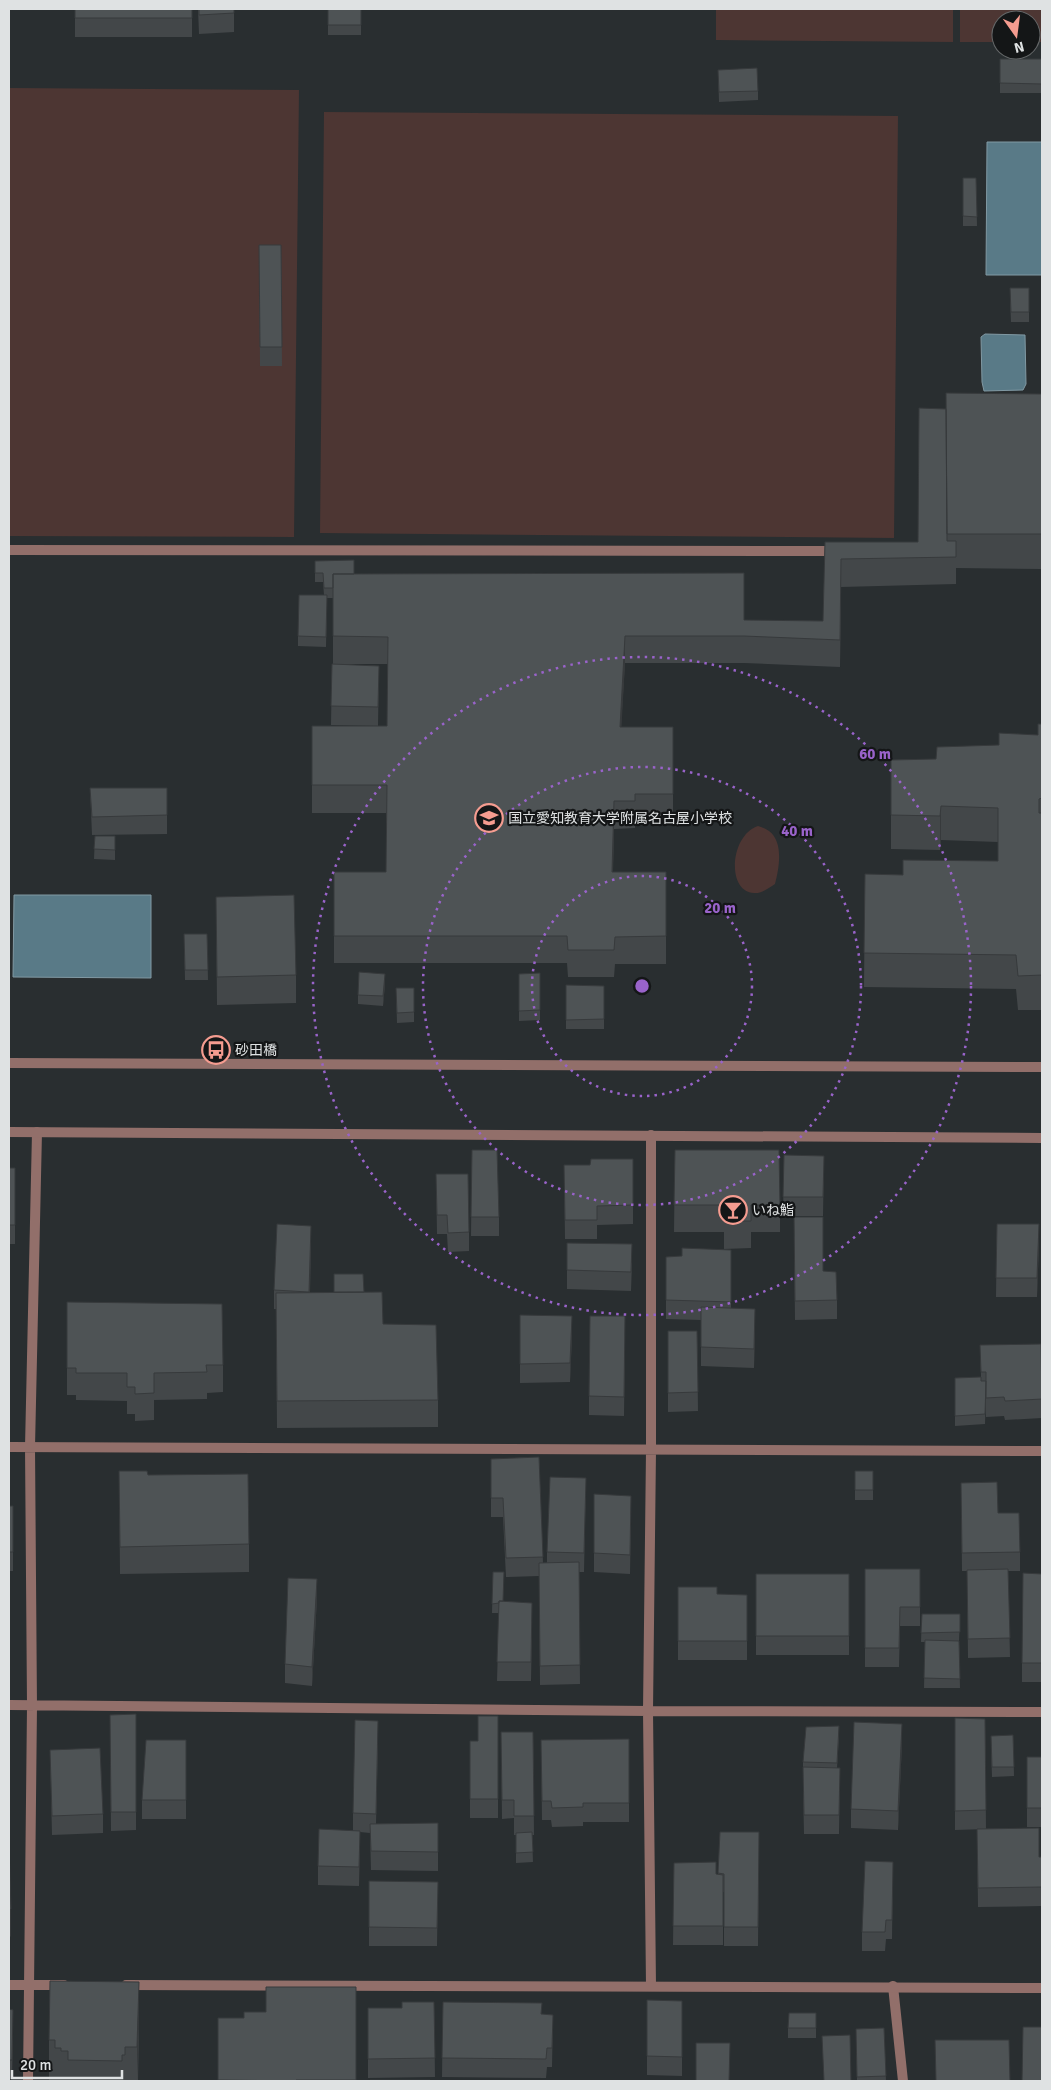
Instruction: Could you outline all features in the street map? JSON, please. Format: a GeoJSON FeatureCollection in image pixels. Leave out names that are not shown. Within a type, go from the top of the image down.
{"type":"FeatureCollection","features":[{"type":"Feature","properties":{"kind":"street"},"geometry":{"type":"LineString","coordinates":[[9,550],[843,552]]}},
{"type":"Feature","properties":{"kind":"street"},"geometry":{"type":"LineString","coordinates":[[9,1062],[1042,1067]]}},
{"type":"Feature","properties":{"kind":"street"},"geometry":{"type":"LineString","coordinates":[[9,1132],[1042,1138]]}},
{"type":"Feature","properties":{"kind":"street"},"geometry":{"type":"LineString","coordinates":[[28,2081],[32,1706],[30,1447],[37,1132]]}},
{"type":"Feature","properties":{"kind":"street"},"geometry":{"type":"LineString","coordinates":[[651,1135],[651,1450],[648,1711],[652,1986]]}},
{"type":"Feature","properties":{"kind":"street"},"geometry":{"type":"LineString","coordinates":[[9,1447],[1042,1451]]}},
{"type":"Feature","properties":{"kind":"street"},"geometry":{"type":"LineString","coordinates":[[9,1705],[648,1711],[1042,1712]]}},
{"type":"Feature","properties":{"kind":"street"},"geometry":{"type":"LineString","coordinates":[[9,1984],[70,1985]]}},
{"type":"Feature","properties":{"kind":"street"},"geometry":{"type":"LineString","coordinates":[[119,1985],[893,1986],[1042,1988]]}},
{"type":"Feature","properties":{"kind":"street"},"geometry":{"type":"LineString","coordinates":[[893,1986],[903,2081]]}},
{"type":"Feature","properties":{"kind":"shaded area"},"geometry":{"type":"Polygon","coordinates":[[[716,9],[953,9],[953,42],[716,40],[716,9]]]}},
{"type":"Feature","properties":{"kind":"shaded area"},"geometry":{"type":"Polygon","coordinates":[[[960,9],[1042,9],[1042,42],[1041,10],[991,10],[991,42],[960,42],[960,9]]]}},
{"type":"Feature","properties":{"kind":"shaded area"},"geometry":{"type":"Polygon","coordinates":[[[9,88],[299,90],[294,537],[9,536],[9,88]]]}},
{"type":"Feature","properties":{"kind":"shaded area"},"geometry":{"type":"Polygon","coordinates":[[[324,112],[898,116],[894,538],[320,533],[324,112]]]}},
{"type":"Feature","properties":{"kind":"shaded area"},"geometry":{"type":"Polygon","coordinates":[[[758,826],[768,830],[774,836],[779,849],[779,864],[775,884],[762,892],[754,893],[745,890],[739,883],[735,863],[737,851],[742,840],[749,831],[758,826]]]}},
{"type":"Feature","properties":{"kind":"water"},"geometry":{"type":"Polygon","coordinates":[[[987,142],[1042,142],[1042,275],[986,275],[987,142]]]}},
{"type":"Feature","properties":{"kind":"water"},"geometry":{"type":"Polygon","coordinates":[[[985,334],[1025,335],[1026,384],[1023,390],[984,391],[981,337],[985,334]]]}},
{"type":"Feature","properties":{"kind":"water"},"geometry":{"type":"Polygon","coordinates":[[[14,895],[151,895],[151,978],[13,977],[14,895]]]}},
{"type":"Feature","properties":{"kind":"building"},"geometry":{"type":"Polygon","coordinates":[[[75,9],[192,9],[192,18],[75,18],[75,9]]]}},
{"type":"Feature","properties":{"kind":"building"},"geometry":{"type":"Polygon","coordinates":[[[199,9],[234,9],[234,13],[199,15],[199,9]]]}},
{"type":"Feature","properties":{"kind":"building"},"geometry":{"type":"Polygon","coordinates":[[[328,9],[361,9],[361,25],[328,25],[328,9]]]}},
{"type":"Feature","properties":{"kind":"building"},"geometry":{"type":"Polygon","coordinates":[[[1042,59],[1042,84],[1000,83],[1000,60],[1042,59]]]}},
{"type":"Feature","properties":{"kind":"building"},"geometry":{"type":"Polygon","coordinates":[[[757,68],[758,91],[719,92],[718,70],[757,68]]]}},
{"type":"Feature","properties":{"kind":"building"},"geometry":{"type":"Polygon","coordinates":[[[963,178],[976,178],[977,217],[963,216],[963,178]]]}},
{"type":"Feature","properties":{"kind":"building"},"geometry":{"type":"Polygon","coordinates":[[[259,245],[281,245],[282,347],[260,347],[259,245]]]}},
{"type":"Feature","properties":{"kind":"building"},"geometry":{"type":"Polygon","coordinates":[[[1010,288],[1029,288],[1029,312],[1011,312],[1010,288]]]}},
{"type":"Feature","properties":{"kind":"building"},"geometry":{"type":"Polygon","coordinates":[[[946,393],[1042,394],[1042,534],[947,534],[946,393]]]}},
{"type":"Feature","properties":{"kind":"building"},"geometry":{"type":"Polygon","coordinates":[[[919,408],[946,409],[947,541],[956,541],[956,557],[841,559],[840,640],[744,636],[625,636],[620,727],[673,727],[673,794],[635,794],[635,801],[614,801],[612,872],[666,872],[666,936],[615,937],[614,950],[568,950],[567,936],[334,936],[334,872],[386,872],[387,785],[312,785],[312,726],[387,726],[388,637],[333,636],[333,574],[744,573],[744,620],[823,621],[825,542],[918,542],[919,408]]]}},
{"type":"Feature","properties":{"kind":"building"},"geometry":{"type":"Polygon","coordinates":[[[354,560],[354,574],[333,574],[333,588],[324,588],[323,573],[315,573],[315,561],[354,560]]]}},
{"type":"Feature","properties":{"kind":"building"},"geometry":{"type":"Polygon","coordinates":[[[299,595],[327,595],[326,637],[298,636],[299,595]]]}},
{"type":"Feature","properties":{"kind":"building"},"geometry":{"type":"Polygon","coordinates":[[[332,664],[379,666],[378,707],[331,706],[332,664]]]}},
{"type":"Feature","properties":{"kind":"building"},"geometry":{"type":"Polygon","coordinates":[[[1038,724],[1042,724],[1042,798],[1039,799],[1039,813],[1042,813],[1042,975],[1018,976],[1016,955],[864,953],[865,874],[903,875],[903,860],[998,861],[998,808],[941,806],[940,816],[891,815],[891,760],[936,759],[937,747],[999,745],[999,733],[1038,735],[1038,724]]]}},
{"type":"Feature","properties":{"kind":"building"},"geometry":{"type":"Polygon","coordinates":[[[90,788],[167,788],[167,815],[92,817],[90,788]]]}},
{"type":"Feature","properties":{"kind":"building"},"geometry":{"type":"Polygon","coordinates":[[[95,836],[115,836],[115,850],[94,849],[95,836]]]}},
{"type":"Feature","properties":{"kind":"building"},"geometry":{"type":"Polygon","coordinates":[[[294,895],[296,975],[217,977],[216,897],[294,895]]]}},
{"type":"Feature","properties":{"kind":"building"},"geometry":{"type":"Polygon","coordinates":[[[184,934],[207,934],[208,970],[185,970],[184,934]]]}},
{"type":"Feature","properties":{"kind":"building"},"geometry":{"type":"Polygon","coordinates":[[[359,972],[385,974],[383,996],[358,995],[359,972]]]}},
{"type":"Feature","properties":{"kind":"building"},"geometry":{"type":"Polygon","coordinates":[[[540,973],[540,1010],[519,1011],[519,974],[540,973]]]}},
{"type":"Feature","properties":{"kind":"building"},"geometry":{"type":"Polygon","coordinates":[[[566,985],[604,986],[604,1019],[566,1020],[566,985]]]}},
{"type":"Feature","properties":{"kind":"building"},"geometry":{"type":"Polygon","coordinates":[[[396,988],[414,988],[414,1012],[397,1013],[396,988]]]}},
{"type":"Feature","properties":{"kind":"building"},"geometry":{"type":"Polygon","coordinates":[[[472,1150],[497,1150],[499,1217],[471,1217],[472,1150]]]}},
{"type":"Feature","properties":{"kind":"building"},"geometry":{"type":"Polygon","coordinates":[[[675,1150],[779,1150],[780,1205],[751,1205],[751,1221],[724,1221],[724,1205],[674,1205],[675,1150]]]}},
{"type":"Feature","properties":{"kind":"building"},"geometry":{"type":"Polygon","coordinates":[[[784,1155],[824,1156],[823,1197],[783,1197],[784,1155]]]}},
{"type":"Feature","properties":{"kind":"building"},"geometry":{"type":"Polygon","coordinates":[[[591,1159],[633,1159],[633,1205],[597,1206],[597,1220],[565,1220],[564,1165],[590,1165],[591,1159]]]}},
{"type":"Feature","properties":{"kind":"building"},"geometry":{"type":"Polygon","coordinates":[[[9,1168],[15,1168],[15,1225],[9,1225],[9,1168]]]}},
{"type":"Feature","properties":{"kind":"building"},"geometry":{"type":"Polygon","coordinates":[[[436,1174],[468,1174],[469,1232],[448,1233],[447,1215],[437,1215],[436,1174]]]}},
{"type":"Feature","properties":{"kind":"building"},"geometry":{"type":"Polygon","coordinates":[[[794,1217],[823,1217],[823,1271],[836,1272],[837,1300],[795,1301],[794,1217]]]}},
{"type":"Feature","properties":{"kind":"building"},"geometry":{"type":"Polygon","coordinates":[[[277,1224],[311,1226],[309,1292],[274,1290],[277,1224]]]}},
{"type":"Feature","properties":{"kind":"building"},"geometry":{"type":"Polygon","coordinates":[[[997,1224],[1039,1224],[1037,1278],[996,1278],[997,1224]]]}},
{"type":"Feature","properties":{"kind":"building"},"geometry":{"type":"Polygon","coordinates":[[[567,1243],[632,1244],[631,1272],[567,1270],[567,1243]]]}},
{"type":"Feature","properties":{"kind":"building"},"geometry":{"type":"Polygon","coordinates":[[[682,1248],[731,1250],[731,1302],[666,1300],[666,1257],[682,1256],[682,1248]]]}},
{"type":"Feature","properties":{"kind":"building"},"geometry":{"type":"Polygon","coordinates":[[[334,1274],[363,1274],[364,1292],[334,1292],[334,1274]]]}},
{"type":"Feature","properties":{"kind":"building"},"geometry":{"type":"Polygon","coordinates":[[[382,1292],[383,1324],[436,1325],[438,1400],[277,1401],[276,1293],[382,1292]]]}},
{"type":"Feature","properties":{"kind":"building"},"geometry":{"type":"Polygon","coordinates":[[[67,1302],[222,1304],[223,1365],[206,1365],[207,1372],[154,1373],[154,1393],[135,1394],[135,1387],[127,1387],[127,1373],[76,1373],[76,1368],[67,1368],[67,1302]]]}},
{"type":"Feature","properties":{"kind":"building"},"geometry":{"type":"Polygon","coordinates":[[[701,1307],[755,1309],[754,1349],[701,1347],[701,1307]]]}},
{"type":"Feature","properties":{"kind":"building"},"geometry":{"type":"Polygon","coordinates":[[[520,1315],[572,1316],[570,1363],[520,1364],[520,1315]]]}},
{"type":"Feature","properties":{"kind":"building"},"geometry":{"type":"Polygon","coordinates":[[[590,1316],[625,1316],[624,1397],[589,1396],[590,1316]]]}},
{"type":"Feature","properties":{"kind":"building"},"geometry":{"type":"Polygon","coordinates":[[[668,1331],[697,1331],[698,1392],[668,1393],[668,1331]]]}},
{"type":"Feature","properties":{"kind":"building"},"geometry":{"type":"Polygon","coordinates":[[[1041,1344],[1042,1399],[1005,1401],[1004,1397],[986,1398],[986,1372],[981,1372],[980,1345],[1041,1344]]]}},
{"type":"Feature","properties":{"kind":"building"},"geometry":{"type":"Polygon","coordinates":[[[981,1377],[981,1381],[986,1381],[985,1414],[955,1416],[955,1378],[981,1377]]]}},
{"type":"Feature","properties":{"kind":"building"},"geometry":{"type":"Polygon","coordinates":[[[539,1457],[543,1557],[506,1558],[503,1498],[491,1498],[491,1459],[539,1457]]]}},
{"type":"Feature","properties":{"kind":"building"},"geometry":{"type":"Polygon","coordinates":[[[119,1471],[147,1471],[148,1475],[248,1474],[249,1544],[120,1547],[119,1471]]]}},
{"type":"Feature","properties":{"kind":"building"},"geometry":{"type":"Polygon","coordinates":[[[855,1471],[873,1471],[873,1490],[855,1490],[855,1471]]]}},
{"type":"Feature","properties":{"kind":"building"},"geometry":{"type":"Polygon","coordinates":[[[550,1477],[586,1478],[584,1553],[547,1552],[550,1477]]]}},
{"type":"Feature","properties":{"kind":"building"},"geometry":{"type":"Polygon","coordinates":[[[997,1482],[998,1513],[1019,1513],[1020,1552],[962,1553],[961,1483],[997,1482]]]}},
{"type":"Feature","properties":{"kind":"building"},"geometry":{"type":"Polygon","coordinates":[[[594,1494],[631,1496],[630,1555],[594,1553],[594,1494]]]}},
{"type":"Feature","properties":{"kind":"building"},"geometry":{"type":"Polygon","coordinates":[[[9,1506],[13,1506],[13,1552],[9,1552],[9,1506]]]}},
{"type":"Feature","properties":{"kind":"building"},"geometry":{"type":"Polygon","coordinates":[[[579,1562],[580,1665],[540,1666],[539,1563],[579,1562]]]}},
{"type":"Feature","properties":{"kind":"building"},"geometry":{"type":"Polygon","coordinates":[[[865,1569],[920,1569],[920,1607],[900,1607],[899,1648],[865,1648],[865,1569]]]}},
{"type":"Feature","properties":{"kind":"building"},"geometry":{"type":"Polygon","coordinates":[[[1008,1569],[1010,1638],[968,1639],[967,1570],[1008,1569]]]}},
{"type":"Feature","properties":{"kind":"building"},"geometry":{"type":"Polygon","coordinates":[[[493,1572],[504,1572],[503,1601],[492,1604],[493,1572]]]}},
{"type":"Feature","properties":{"kind":"building"},"geometry":{"type":"Polygon","coordinates":[[[1023,1573],[1042,1574],[1042,1663],[1022,1663],[1023,1573]]]}},
{"type":"Feature","properties":{"kind":"building"},"geometry":{"type":"Polygon","coordinates":[[[756,1574],[849,1574],[849,1636],[756,1636],[756,1574]]]}},
{"type":"Feature","properties":{"kind":"building"},"geometry":{"type":"Polygon","coordinates":[[[288,1578],[317,1579],[312,1667],[285,1664],[288,1578]]]}},
{"type":"Feature","properties":{"kind":"building"},"geometry":{"type":"Polygon","coordinates":[[[678,1587],[717,1587],[717,1594],[747,1595],[747,1641],[678,1641],[678,1587]]]}},
{"type":"Feature","properties":{"kind":"building"},"geometry":{"type":"Polygon","coordinates":[[[499,1601],[532,1603],[531,1662],[497,1662],[499,1601]]]}},
{"type":"Feature","properties":{"kind":"building"},"geometry":{"type":"Polygon","coordinates":[[[922,1614],[960,1614],[960,1632],[921,1633],[922,1614]]]}},
{"type":"Feature","properties":{"kind":"building"},"geometry":{"type":"Polygon","coordinates":[[[925,1640],[959,1641],[960,1679],[924,1678],[925,1640]]]}},
{"type":"Feature","properties":{"kind":"building"},"geometry":{"type":"Polygon","coordinates":[[[136,1714],[136,1812],[111,1812],[110,1715],[136,1714]]]}},
{"type":"Feature","properties":{"kind":"building"},"geometry":{"type":"Polygon","coordinates":[[[478,1716],[498,1716],[498,1799],[470,1799],[470,1741],[478,1741],[478,1716]]]}},
{"type":"Feature","properties":{"kind":"building"},"geometry":{"type":"Polygon","coordinates":[[[955,1718],[985,1719],[986,1810],[955,1811],[955,1718]]]}},
{"type":"Feature","properties":{"kind":"building"},"geometry":{"type":"Polygon","coordinates":[[[355,1720],[378,1721],[376,1814],[353,1813],[355,1720]]]}},
{"type":"Feature","properties":{"kind":"building"},"geometry":{"type":"Polygon","coordinates":[[[854,1722],[902,1724],[898,1811],[851,1809],[854,1722]]]}},
{"type":"Feature","properties":{"kind":"building"},"geometry":{"type":"Polygon","coordinates":[[[839,1726],[837,1763],[803,1762],[806,1727],[839,1726]]]}},
{"type":"Feature","properties":{"kind":"building"},"geometry":{"type":"Polygon","coordinates":[[[501,1732],[533,1732],[534,1816],[514,1816],[514,1800],[502,1800],[501,1732]]]}},
{"type":"Feature","properties":{"kind":"building"},"geometry":{"type":"Polygon","coordinates":[[[1013,1735],[1014,1767],[992,1767],[991,1736],[1013,1735]]]}},
{"type":"Feature","properties":{"kind":"building"},"geometry":{"type":"Polygon","coordinates":[[[629,1739],[629,1803],[583,1803],[583,1807],[552,1808],[551,1801],[542,1801],[541,1740],[629,1739]]]}},
{"type":"Feature","properties":{"kind":"building"},"geometry":{"type":"Polygon","coordinates":[[[146,1740],[186,1740],[186,1800],[142,1800],[146,1740]]]}},
{"type":"Feature","properties":{"kind":"building"},"geometry":{"type":"Polygon","coordinates":[[[100,1748],[103,1814],[52,1816],[50,1750],[100,1748]]]}},
{"type":"Feature","properties":{"kind":"building"},"geometry":{"type":"Polygon","coordinates":[[[1027,1757],[1042,1757],[1042,1808],[1027,1808],[1027,1757]]]}},
{"type":"Feature","properties":{"kind":"building"},"geometry":{"type":"Polygon","coordinates":[[[803,1767],[840,1768],[839,1815],[804,1815],[803,1767]]]}},
{"type":"Feature","properties":{"kind":"building"},"geometry":{"type":"Polygon","coordinates":[[[438,1823],[438,1852],[371,1851],[370,1824],[438,1823]]]}},
{"type":"Feature","properties":{"kind":"building"},"geometry":{"type":"Polygon","coordinates":[[[1039,1828],[1039,1857],[1042,1857],[1042,1887],[978,1888],[977,1829],[1039,1828]]]}},
{"type":"Feature","properties":{"kind":"building"},"geometry":{"type":"Polygon","coordinates":[[[319,1829],[360,1831],[359,1867],[318,1866],[319,1829]]]}},
{"type":"Feature","properties":{"kind":"building"},"geometry":{"type":"Polygon","coordinates":[[[532,1832],[533,1852],[516,1853],[516,1833],[532,1832]]]}},
{"type":"Feature","properties":{"kind":"building"},"geometry":{"type":"Polygon","coordinates":[[[720,1832],[759,1832],[758,1927],[724,1927],[724,1874],[718,1873],[720,1832]]]}},
{"type":"Feature","properties":{"kind":"building"},"geometry":{"type":"Polygon","coordinates":[[[9,1845],[11,1909],[9,1911],[9,1845]]]}},
{"type":"Feature","properties":{"kind":"building"},"geometry":{"type":"Polygon","coordinates":[[[865,1861],[893,1862],[892,1920],[886,1920],[885,1932],[862,1932],[865,1861]]]}},
{"type":"Feature","properties":{"kind":"building"},"geometry":{"type":"Polygon","coordinates":[[[716,1862],[716,1874],[723,1875],[723,1926],[673,1926],[674,1863],[716,1862]]]}},
{"type":"Feature","properties":{"kind":"building"},"geometry":{"type":"Polygon","coordinates":[[[369,1881],[438,1882],[437,1928],[369,1927],[369,1881]]]}},
{"type":"Feature","properties":{"kind":"building"},"geometry":{"type":"Polygon","coordinates":[[[50,1981],[139,1982],[137,2047],[125,2047],[125,2055],[122,2055],[122,2061],[68,2060],[68,2051],[61,2051],[61,2048],[55,2048],[55,2040],[49,2040],[50,1981]]]}},
{"type":"Feature","properties":{"kind":"building"},"geometry":{"type":"Polygon","coordinates":[[[266,1987],[356,1987],[356,2080],[218,2080],[218,2018],[244,2018],[244,2012],[266,2012],[266,1987]]]}},
{"type":"Feature","properties":{"kind":"building"},"geometry":{"type":"Polygon","coordinates":[[[647,2000],[682,2001],[682,2057],[647,2056],[647,2000]]]}},
{"type":"Feature","properties":{"kind":"building"},"geometry":{"type":"Polygon","coordinates":[[[402,2002],[434,2002],[435,2058],[368,2059],[368,2008],[402,2008],[402,2002]]]}},
{"type":"Feature","properties":{"kind":"building"},"geometry":{"type":"Polygon","coordinates":[[[443,2002],[542,2003],[541,2014],[553,2015],[552,2048],[547,2048],[546,2059],[442,2058],[443,2002]]]}},
{"type":"Feature","properties":{"kind":"building"},"geometry":{"type":"Polygon","coordinates":[[[9,2009],[13,2010],[12,2060],[9,2060],[9,2009]]]}},
{"type":"Feature","properties":{"kind":"building"},"geometry":{"type":"Polygon","coordinates":[[[789,2013],[816,2013],[816,2028],[788,2028],[789,2013]]]}},
{"type":"Feature","properties":{"kind":"building"},"geometry":{"type":"Polygon","coordinates":[[[1023,2027],[1042,2027],[1042,2081],[1022,2081],[1023,2027]]]}},
{"type":"Feature","properties":{"kind":"building"},"geometry":{"type":"Polygon","coordinates":[[[884,2028],[886,2076],[857,2077],[856,2029],[884,2028]]]}},
{"type":"Feature","properties":{"kind":"building"},"geometry":{"type":"Polygon","coordinates":[[[850,2035],[851,2081],[824,2081],[822,2036],[850,2035]]]}},
{"type":"Feature","properties":{"kind":"building"},"geometry":{"type":"Polygon","coordinates":[[[935,2040],[1009,2040],[1010,2081],[936,2081],[935,2040]]]}},
{"type":"Feature","properties":{"kind":"building"},"geometry":{"type":"Polygon","coordinates":[[[696,2043],[730,2043],[729,2081],[696,2081],[696,2043]]]}},
{"type":"Feature","properties":{"kind":"building"},"geometry":{"type":"Polygon","coordinates":[[[430,2080],[430,2081],[370,2081],[430,2080]]]}},
{"type":"Feature","properties":{"kind":"place","name":"国立愛知教育大学附属名古屋小学校"},"geometry":{"type":"Point","coordinates":[489,818]}},
{"type":"Feature","properties":{"kind":"place","name":"砂田橋"},"geometry":{"type":"Point","coordinates":[216,1050]}},
{"type":"Feature","properties":{"kind":"place","name":"いね鮨"},"geometry":{"type":"Point","coordinates":[733,1210]}}]}
